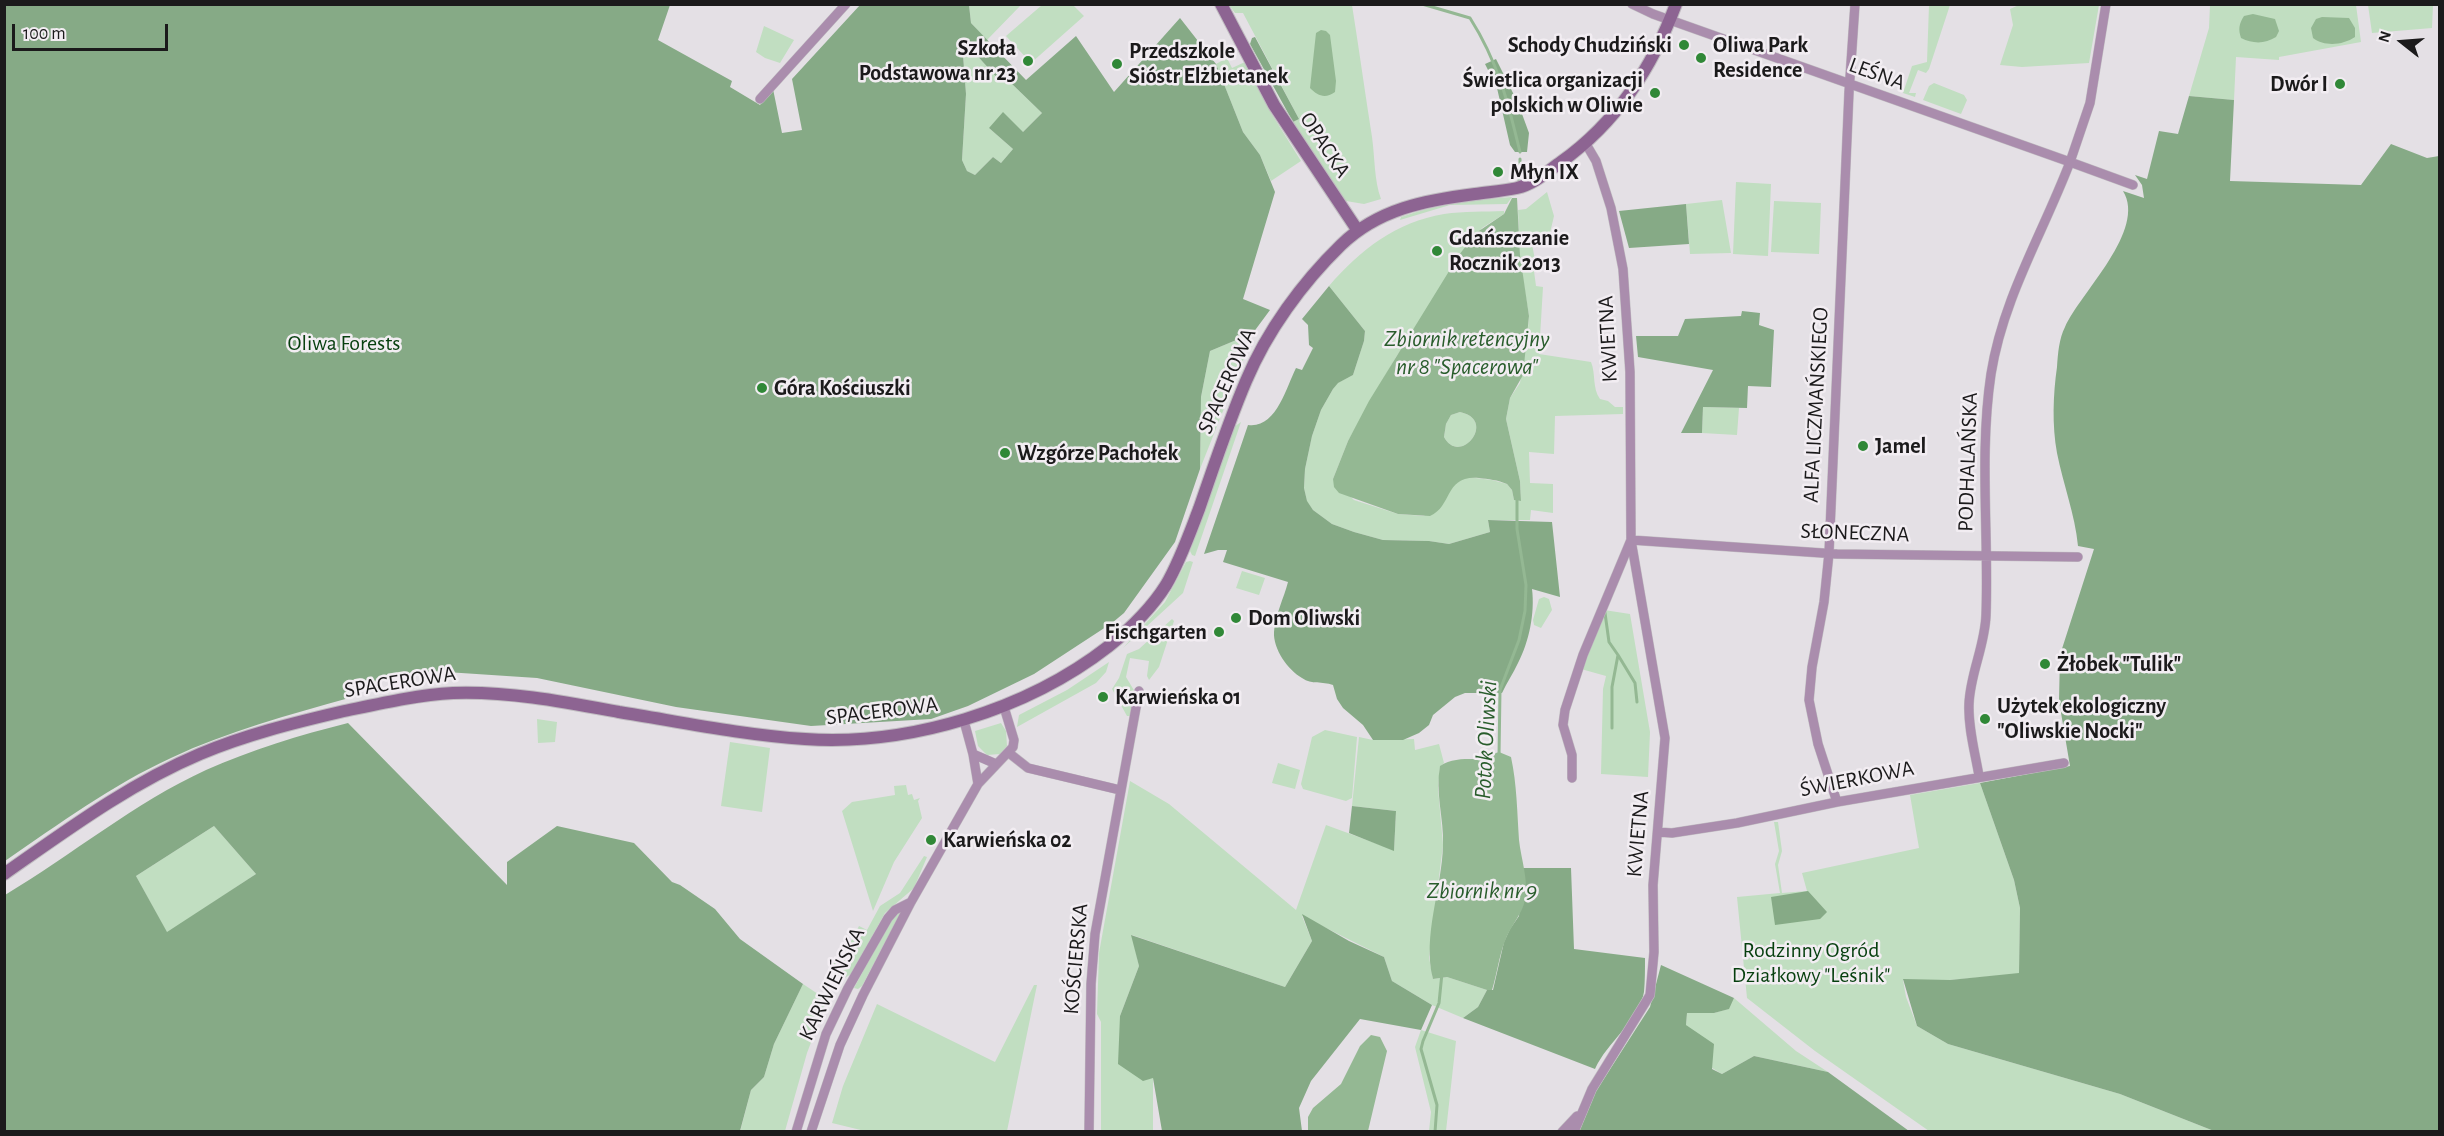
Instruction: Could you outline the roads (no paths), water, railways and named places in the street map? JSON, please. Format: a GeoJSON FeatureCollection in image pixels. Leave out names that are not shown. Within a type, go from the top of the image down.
{"type":"FeatureCollection","features":[{"type":"Feature","properties":{"kind":"main road","name":"OPACKA"},"geometry":{"type":"LineString","coordinates":[[1221,4],[1274,105],[1358,231]]}},
{"type":"Feature","properties":{"kind":"main road","name":"SPACEROWA"},"geometry":{"type":"LineString","coordinates":[[4,874],[141,783],[201,754],[292,724],[402,698],[459,693],[515,695],[744,732],[808,740],[871,737],[937,727],[964,721],[1004,707],[1035,692],[1103,651],[1144,614],[1158,597],[1182,555],[1243,388],[1263,344],[1310,278],[1343,243],[1377,219],[1406,207],[1441,199],[1513,189],[1538,179],[1586,144],[1636,88],[1656,52],[1676,4]]}},
{"type":"Feature","properties":{"kind":"main road","name":"OPACKA"},"geometry":{"type":"LineString","coordinates":[[1343,243],[1345,212]]}},
{"type":"Feature","properties":{"kind":"street"},"geometry":{"type":"LineString","coordinates":[[760,99],[846,4]]}},
{"type":"Feature","properties":{"kind":"street","name":"LEŚNA"},"geometry":{"type":"LineString","coordinates":[[1632,4],[1670,20],[2133,185]]}},
{"type":"Feature","properties":{"kind":"street","name":"ALFA LICZMAŃSKIEGO"},"geometry":{"type":"LineString","coordinates":[[1837,802],[1818,744],[1809,700],[1809,684],[1824,602],[1829,553],[1855,4]]}},
{"type":"Feature","properties":{"kind":"street"},"geometry":{"type":"LineString","coordinates":[[2070,162],[2090,103],[2106,4]]}},
{"type":"Feature","properties":{"kind":"street","name":"KWIETNA"},"geometry":{"type":"LineString","coordinates":[[1574,1131],[1579,1115],[1604,1066],[1650,995],[1654,952],[1653,885],[1665,759],[1665,729],[1630,540],[1630,372],[1623,268],[1611,208],[1596,161],[1586,144]]}},
{"type":"Feature","properties":{"kind":"street","name":"PODHALAŃSKA"},"geometry":{"type":"LineString","coordinates":[[1979,776],[1969,721],[1969,703],[1985,629],[1986,436],[1995,356],[2014,293],[2070,162]]}},
{"type":"Feature","properties":{"kind":"street","name":"KWIETNA"},"geometry":{"type":"LineString","coordinates":[[1572,778],[1572,755],[1563,724],[1564,710],[1579,664],[1630,540]]}},
{"type":"Feature","properties":{"kind":"street","name":"SŁONECZNA"},"geometry":{"type":"LineString","coordinates":[[1630,540],[1829,553],[2078,557]]}},
{"type":"Feature","properties":{"kind":"street","name":"KOŚCIERSKA"},"geometry":{"type":"LineString","coordinates":[[1089,1131],[1092,957],[1139,691]]}},
{"type":"Feature","properties":{"kind":"street"},"geometry":{"type":"LineString","coordinates":[[1004,707],[1014,740],[1009,753],[1028,768],[1120,790]]}},
{"type":"Feature","properties":{"kind":"street"},"geometry":{"type":"LineString","coordinates":[[964,721],[978,784]]}},
{"type":"Feature","properties":{"kind":"street","name":"KARWIEŃSKA"},"geometry":{"type":"LineString","coordinates":[[811,1131],[840,1044],[911,902],[978,784],[1009,753]]}},
{"type":"Feature","properties":{"kind":"street"},"geometry":{"type":"LineString","coordinates":[[973,754],[996,764]]}},
{"type":"Feature","properties":{"kind":"street","name":"ŚWIERKOWA"},"geometry":{"type":"LineString","coordinates":[[1658,832],[1672,833],[1737,823],[1837,802],[2064,763]]}},
{"type":"Feature","properties":{"kind":"street","name":"KARWIEŃSKA"},"geometry":{"type":"LineString","coordinates":[[796,1131],[826,1034],[848,988],[888,918],[894,910],[911,902]]}},
{"type":"Feature","properties":{"kind":"street","name":"KWIETNA"},"geometry":{"type":"LineString","coordinates":[[1562,1131],[1579,1115]]}},
{"type":"Feature","properties":{"kind":"water"},"geometry":{"type":"Polygon","coordinates":[[[2253,14],[2275,19],[2279,31],[2276,37],[2259,42],[2241,38],[2239,29],[2242,19],[2244,16],[2253,14]]]}},
{"type":"Feature","properties":{"kind":"water"},"geometry":{"type":"Polygon","coordinates":[[[2322,17],[2349,18],[2355,28],[2355,37],[2334,44],[2323,43],[2313,38],[2311,28],[2316,19],[2322,17]]]}},
{"type":"Feature","properties":{"kind":"water"},"geometry":{"type":"Polygon","coordinates":[[[1321,30],[1330,35],[1336,81],[1335,92],[1325,96],[1319,95],[1310,88],[1316,33],[1321,30]]]}},
{"type":"Feature","properties":{"kind":"water","name":"Zbiornik retencyjny nr 8 \"Spacerowa\""},"geometry":{"type":"Polygon","coordinates":[[[1512,198],[1517,198],[1520,255],[1529,316],[1523,375],[1510,398],[1506,419],[1520,481],[1521,501],[1514,500],[1512,490],[1507,484],[1479,478],[1460,481],[1437,511],[1430,516],[1398,514],[1339,493],[1334,487],[1333,479],[1348,441],[1369,401],[1459,255],[1476,233],[1504,214],[1512,198]],[[1460,412],[1451,415],[1446,424],[1444,437],[1451,445],[1459,447],[1472,439],[1476,431],[1476,424],[1471,417],[1460,412]]]}},
{"type":"Feature","properties":{"kind":"water","name":"Zbiornik nr 9"},"geometry":{"type":"Polygon","coordinates":[[[1499,752],[1511,757],[1526,893],[1521,911],[1503,947],[1492,990],[1487,990],[1447,977],[1433,979],[1430,963],[1431,929],[1443,845],[1438,786],[1440,766],[1452,761],[1477,759],[1499,752]]]}},
{"type":"Feature","properties":{"kind":"water"},"geometry":{"type":"Polygon","coordinates":[[[1371,1035],[1380,1037],[1387,1051],[1368,1131],[1308,1131],[1308,1117],[1313,1108],[1341,1084],[1360,1046],[1371,1035]]]}},
{"type":"Feature","properties":{"kind":"waterway","name":"Potok Oliwski"},"geometry":{"type":"LineString","coordinates":[[1422,4],[1470,18],[1495,67],[1520,152]]}},
{"type":"Feature","properties":{"kind":"waterway","name":"Potok Oliwski"},"geometry":{"type":"LineString","coordinates":[[1520,159],[1520,168]]}},
{"type":"Feature","properties":{"kind":"waterway","name":"Potok Oliwski"},"geometry":{"type":"LineString","coordinates":[[1519,180],[1520,175]]}},
{"type":"Feature","properties":{"kind":"waterway","name":"Potok Oliwski"},"geometry":{"type":"LineString","coordinates":[[1499,756],[1500,690],[1519,640],[1525,611],[1526,585],[1517,529],[1517,498]]}},
{"type":"Feature","properties":{"kind":"waterway"},"geometry":{"type":"LineString","coordinates":[[1605,613],[1609,642],[1618,655],[1612,687],[1612,728]]}},
{"type":"Feature","properties":{"kind":"waterway"},"geometry":{"type":"LineString","coordinates":[[1618,655],[1635,683],[1637,702]]}},
{"type":"Feature","properties":{"kind":"waterway","name":"Potok Oliwski"},"geometry":{"type":"LineString","coordinates":[[1435,1132],[1437,1105],[1421,1049],[1439,1003],[1442,973]]}},
{"type":"Feature","properties":{"kind":"place","name":"Schody Chudziński"},"geometry":{"type":"Point","coordinates":[1684,45]}},
{"type":"Feature","properties":{"kind":"place","name":"Oliwa Park Residence"},"geometry":{"type":"Point","coordinates":[1701,58]}},
{"type":"Feature","properties":{"kind":"place","name":"Szkoła Podstawowa nr 23"},"geometry":{"type":"Point","coordinates":[1028,61]}},
{"type":"Feature","properties":{"kind":"place","name":"Przedszkole Sióstr Elżbietanek"},"geometry":{"type":"Point","coordinates":[1117,64]}},
{"type":"Feature","properties":{"kind":"place","name":"Dwór I"},"geometry":{"type":"Point","coordinates":[2340,84]}},
{"type":"Feature","properties":{"kind":"place","name":"Świetlica organizacji polskich w Oliwie"},"geometry":{"type":"Point","coordinates":[1655,93]}},
{"type":"Feature","properties":{"kind":"place","name":"Młyn IX"},"geometry":{"type":"Point","coordinates":[1498,172]}},
{"type":"Feature","properties":{"kind":"place","name":"Gdańszczanie Rocznik 2013"},"geometry":{"type":"Point","coordinates":[1437,251]}},
{"type":"Feature","properties":{"kind":"place","name":"Góra Kościuszki"},"geometry":{"type":"Point","coordinates":[762,388]}},
{"type":"Feature","properties":{"kind":"place","name":"Jamel"},"geometry":{"type":"Point","coordinates":[1863,446]}},
{"type":"Feature","properties":{"kind":"place","name":"Wzgórze Pachołek"},"geometry":{"type":"Point","coordinates":[1005,453]}},
{"type":"Feature","properties":{"kind":"place","name":"Dom Oliwski"},"geometry":{"type":"Point","coordinates":[1236,618]}},
{"type":"Feature","properties":{"kind":"place","name":"Fischgarten"},"geometry":{"type":"Point","coordinates":[1219,632]}},
{"type":"Feature","properties":{"kind":"place","name":"Żłobek \"Tulik\""},"geometry":{"type":"Point","coordinates":[2045,664]}},
{"type":"Feature","properties":{"kind":"place","name":"Karwieńska 01"},"geometry":{"type":"Point","coordinates":[1103,697]}},
{"type":"Feature","properties":{"kind":"place","name":"Użytek ekologiczny \"Oliwskie Nocki\""},"geometry":{"type":"Point","coordinates":[1985,719]}},
{"type":"Feature","properties":{"kind":"place","name":"Karwieńska 02"},"geometry":{"type":"Point","coordinates":[931,840]}},
{"type":"Feature","properties":{"kind":"park label","name":"Oliwa Forests"},"geometry":{"type":"Point","coordinates":[344,343]}},
{"type":"Feature","properties":{"kind":"park label","name":"Rodzinny Ogród Działkowy \"Leśnik\""},"geometry":{"type":"Point","coordinates":[1811,962]}}]}
